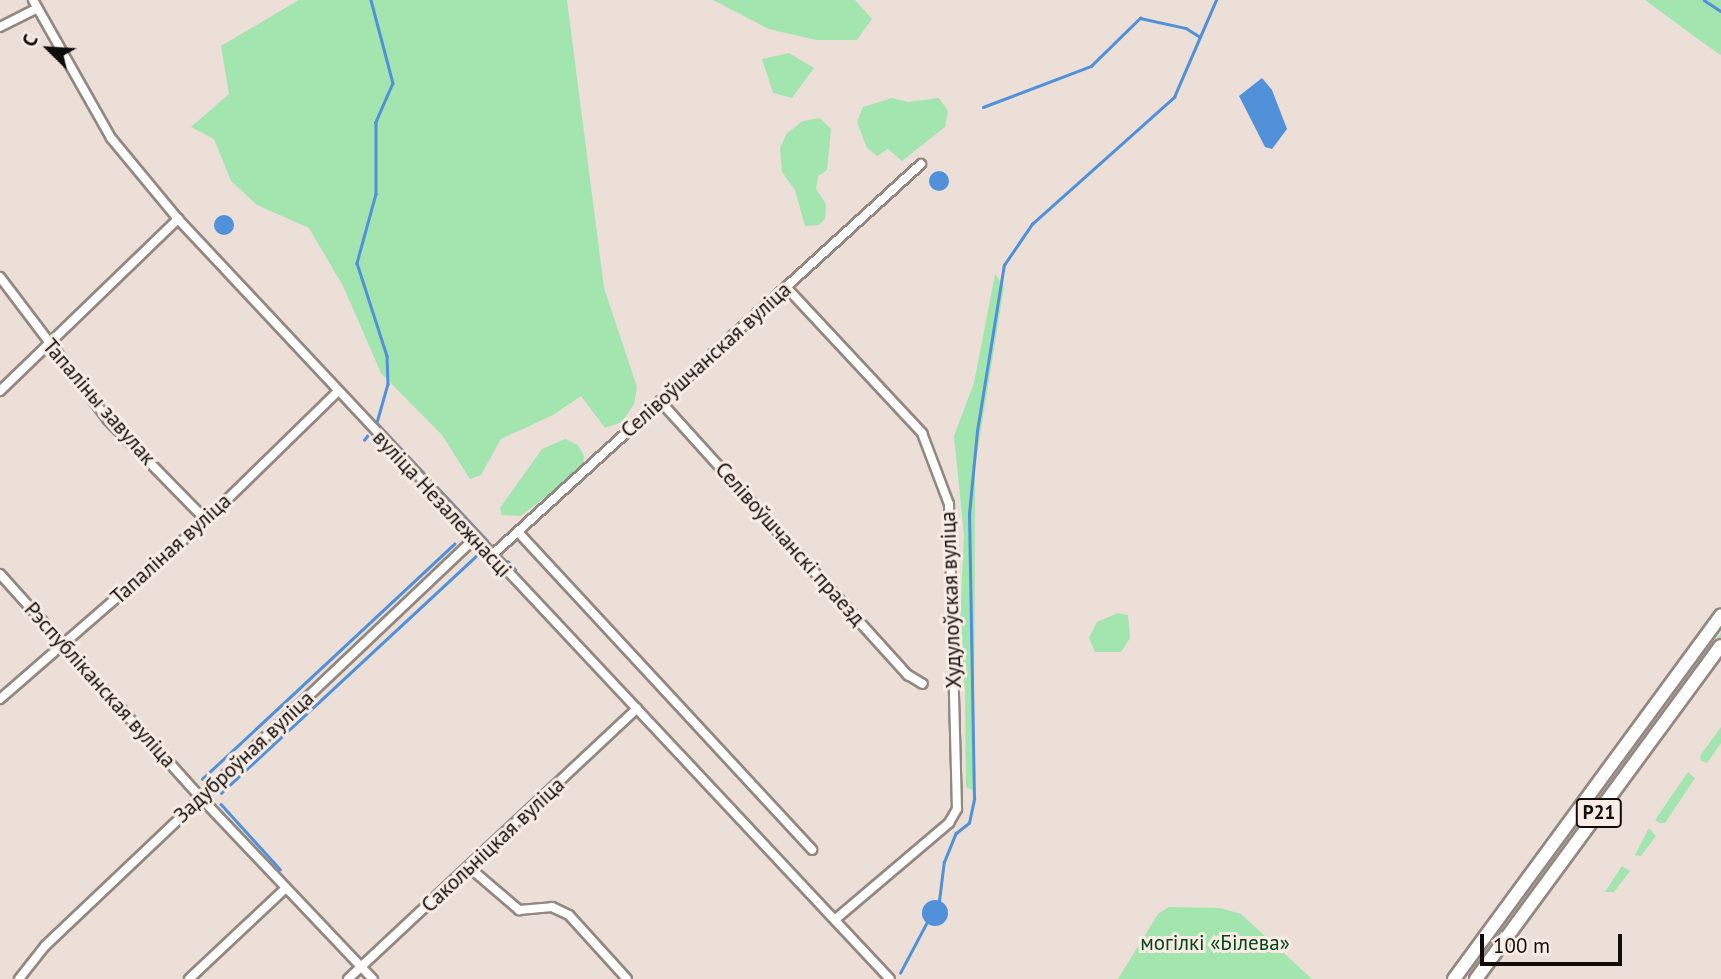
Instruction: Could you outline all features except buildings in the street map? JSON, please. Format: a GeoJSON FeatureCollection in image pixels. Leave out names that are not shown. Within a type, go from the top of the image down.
{"type":"FeatureCollection","features":[{"type":"Feature","properties":{"kind":"main road","name":"Р21"},"geometry":{"type":"LineString","coordinates":[[1454,979],[1721,615]]}},
{"type":"Feature","properties":{"kind":"main road","name":"Р21"},"geometry":{"type":"LineString","coordinates":[[1476,979],[1721,646]]}},
{"type":"Feature","properties":{"kind":"street"},"geometry":{"type":"LineString","coordinates":[[0,27],[35,4]]}},
{"type":"Feature","properties":{"kind":"street","name":"вуліца Незалежнасці"},"geometry":{"type":"LineString","coordinates":[[35,4],[111,138],[178,219],[336,393],[837,918],[890,979]]}},
{"type":"Feature","properties":{"kind":"street","name":"Селівоўшчанская вуліца"},"geometry":{"type":"LineString","coordinates":[[491,556],[921,164]]}},
{"type":"Feature","properties":{"kind":"street"},"geometry":{"type":"LineString","coordinates":[[0,390],[178,219]]}},
{"type":"Feature","properties":{"kind":"street","name":"Тапаліны завулак"},"geometry":{"type":"LineString","coordinates":[[0,277],[108,420],[206,520]]}},
{"type":"Feature","properties":{"kind":"street","name":"Худулоўская вуліца"},"geometry":{"type":"LineString","coordinates":[[786,287],[922,433],[949,504],[957,809],[949,823],[837,918]]}},
{"type":"Feature","properties":{"kind":"street","name":"Тапаліная вуліца"},"geometry":{"type":"LineString","coordinates":[[0,699],[206,520],[336,393]]}},
{"type":"Feature","properties":{"kind":"street","name":"Селівоўшчанскі праезд"},"geometry":{"type":"LineString","coordinates":[[660,401],[908,675],[923,684]]}},
{"type":"Feature","properties":{"kind":"street","name":"вуліца Незалежнасці"},"geometry":{"type":"LineString","coordinates":[[519,532],[812,850]]}},
{"type":"Feature","properties":{"kind":"street","name":"Задуброўная вуліца"},"geometry":{"type":"LineString","coordinates":[[19,979],[45,946],[474,540]]}},
{"type":"Feature","properties":{"kind":"street","name":"Рэспубліканская вуліца"},"geometry":{"type":"LineString","coordinates":[[0,574],[200,797],[373,979]]}},
{"type":"Feature","properties":{"kind":"street","name":"Сакольніцкая вуліца"},"geometry":{"type":"LineString","coordinates":[[348,979],[470,868],[637,709]]}},
{"type":"Feature","properties":{"kind":"street"},"geometry":{"type":"LineString","coordinates":[[470,868],[519,910],[559,909],[627,979]]}},
{"type":"Feature","properties":{"kind":"street"},"geometry":{"type":"LineString","coordinates":[[188,979],[285,889]]}},
{"type":"Feature","properties":{"kind":"green space"},"geometry":{"type":"Polygon","coordinates":[[[299,0],[567,0],[604,288],[637,387],[634,404],[622,422],[605,428],[581,396],[553,415],[501,439],[481,475],[470,479],[442,435],[381,373],[343,286],[309,228],[257,205],[231,181],[214,139],[191,127],[229,94],[221,46],[299,0]]]}},
{"type":"Feature","properties":{"kind":"green space"},"geometry":{"type":"Polygon","coordinates":[[[713,0],[855,0],[872,19],[857,40],[816,40],[769,29],[713,0]]]}},
{"type":"Feature","properties":{"kind":"green space"},"geometry":{"type":"Polygon","coordinates":[[[1645,0],[1721,0],[1721,55],[1709,47],[1645,0]]]}},
{"type":"Feature","properties":{"kind":"green space"},"geometry":{"type":"Polygon","coordinates":[[[789,53],[814,68],[792,98],[773,93],[762,59],[789,53]]]}},
{"type":"Feature","properties":{"kind":"green space"},"geometry":{"type":"Polygon","coordinates":[[[892,98],[908,102],[939,98],[948,111],[945,127],[902,161],[888,149],[877,156],[867,148],[857,122],[863,107],[892,98]]]}},
{"type":"Feature","properties":{"kind":"green space"},"geometry":{"type":"Polygon","coordinates":[[[820,118],[831,129],[827,170],[818,176],[816,189],[826,204],[825,219],[819,225],[805,226],[795,190],[782,172],[780,148],[787,133],[803,121],[820,118]]]}},
{"type":"Feature","properties":{"kind":"green space"},"geometry":{"type":"Polygon","coordinates":[[[995,274],[1004,287],[975,466],[974,791],[966,787],[965,689],[959,641],[964,535],[954,436],[974,383],[995,274]]]}},
{"type":"Feature","properties":{"kind":"green space"},"geometry":{"type":"Polygon","coordinates":[[[565,439],[578,445],[584,456],[582,468],[521,516],[502,515],[500,508],[542,449],[565,439]]]}},
{"type":"Feature","properties":{"kind":"green space"},"geometry":{"type":"Polygon","coordinates":[[[1118,613],[1128,615],[1130,638],[1121,652],[1095,652],[1089,638],[1097,622],[1118,613]]]}},
{"type":"Feature","properties":{"kind":"green space"},"geometry":{"type":"Polygon","coordinates":[[[1721,633],[1721,639],[1597,802],[1721,633]]]}},
{"type":"Feature","properties":{"kind":"green space"},"geometry":{"type":"Polygon","coordinates":[[[1721,727],[1721,743],[1707,763],[1701,761],[1700,756],[1721,727]]]}},
{"type":"Feature","properties":{"kind":"green space"},"geometry":{"type":"Polygon","coordinates":[[[1688,772],[1695,778],[1665,823],[1659,823],[1655,820],[1688,772]]]}},
{"type":"Feature","properties":{"kind":"green space"},"geometry":{"type":"Polygon","coordinates":[[[1586,816],[1588,818],[1466,979],[1586,816]]]}},
{"type":"Feature","properties":{"kind":"green space"},"geometry":{"type":"Polygon","coordinates":[[[1649,828],[1656,836],[1641,856],[1635,855],[1649,828]]]}},
{"type":"Feature","properties":{"kind":"green space"},"geometry":{"type":"Polygon","coordinates":[[[1622,866],[1630,871],[1614,892],[1605,892],[1622,866]]]}},
{"type":"Feature","properties":{"kind":"green space","name":"могілкі «Білева»"},"geometry":{"type":"Polygon","coordinates":[[[1169,907],[1220,908],[1241,914],[1312,979],[1118,979],[1158,914],[1169,907]]]}},
{"type":"Feature","properties":{"kind":"water"},"geometry":{"type":"Polygon","coordinates":[[[1262,78],[1272,90],[1287,129],[1272,149],[1265,147],[1239,96],[1262,78]]]}},
{"type":"Feature","properties":{"kind":"water"},"geometry":{"type":"Polygon","coordinates":[[[939,171],[946,174],[949,181],[946,188],[939,191],[932,188],[929,181],[932,174],[939,171]]]}},
{"type":"Feature","properties":{"kind":"water"},"geometry":{"type":"Polygon","coordinates":[[[224,215],[231,218],[234,225],[231,232],[224,235],[217,232],[214,225],[217,218],[224,215]]]}},
{"type":"Feature","properties":{"kind":"water"},"geometry":{"type":"Polygon","coordinates":[[[935,900],[944,904],[948,913],[944,922],[935,926],[926,922],[922,913],[926,904],[935,900]]]}},
{"type":"Feature","properties":{"kind":"waterway"},"geometry":{"type":"LineString","coordinates":[[371,0],[393,83],[376,122],[376,194],[357,263],[387,356],[388,384],[376,426]]}},
{"type":"Feature","properties":{"kind":"waterway"},"geometry":{"type":"LineString","coordinates":[[939,901],[944,862],[956,833],[969,823],[974,799],[969,514],[977,431],[1004,265],[1032,224],[1174,97],[1216,0]]}},
{"type":"Feature","properties":{"kind":"waterway"},"geometry":{"type":"LineString","coordinates":[[1704,0],[1721,11]]}},
{"type":"Feature","properties":{"kind":"waterway"},"geometry":{"type":"LineString","coordinates":[[983,107],[1091,66],[1140,18],[1186,28],[1199,36]]}},
{"type":"Feature","properties":{"kind":"waterway"},"geometry":{"type":"LineString","coordinates":[[378,424],[487,540]]}},
{"type":"Feature","properties":{"kind":"waterway"},"geometry":{"type":"LineString","coordinates":[[364,440],[367,436]]}},
{"type":"Feature","properties":{"kind":"waterway"},"geometry":{"type":"LineString","coordinates":[[202,779],[454,544]]}},
{"type":"Feature","properties":{"kind":"waterway"},"geometry":{"type":"LineString","coordinates":[[221,793],[478,554]]}},
{"type":"Feature","properties":{"kind":"waterway"},"geometry":{"type":"LineString","coordinates":[[508,561],[515,569]]}},
{"type":"Feature","properties":{"kind":"waterway"},"geometry":{"type":"LineString","coordinates":[[221,804],[280,869]]}},
{"type":"Feature","properties":{"kind":"waterway"},"geometry":{"type":"LineString","coordinates":[[900,973],[927,922]]}}]}
